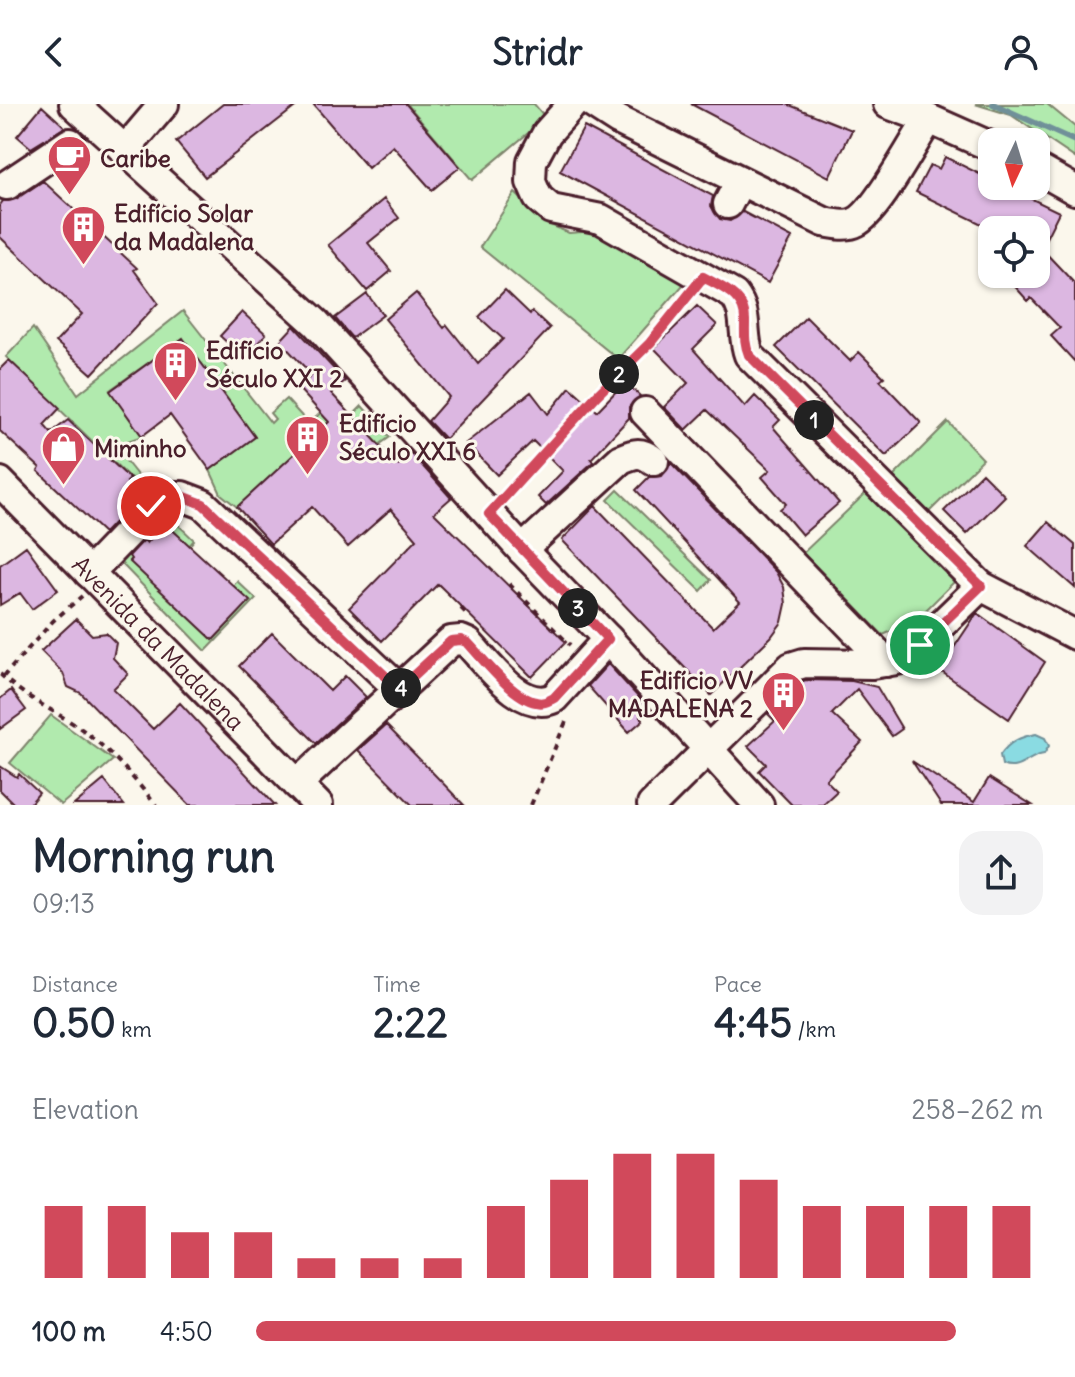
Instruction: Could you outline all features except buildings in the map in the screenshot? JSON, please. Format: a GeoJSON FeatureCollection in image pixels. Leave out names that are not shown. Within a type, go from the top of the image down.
{"type":"FeatureCollection","features":[{"type":"Feature","properties":{"kind":"street"},"geometry":{"type":"LineString","coordinates":[[74,104],[316,323],[759,805]]}},
{"type":"Feature","properties":{"kind":"street"},"geometry":{"type":"LineString","coordinates":[[125,150],[164,104]]}},
{"type":"Feature","properties":{"kind":"street"},"geometry":{"type":"LineString","coordinates":[[573,104],[547,133],[532,161],[531,182],[538,198],[551,209],[601,219],[734,295],[742,305],[744,343],[749,355],[981,586],[1075,635]]}},
{"type":"Feature","properties":{"kind":"street"},"geometry":{"type":"LineString","coordinates":[[593,104],[613,130],[734,192],[824,222],[854,223],[869,212],[929,119]]}},
{"type":"Feature","properties":{"kind":"street"},"geometry":{"type":"LineString","coordinates":[[888,104],[978,141]]}},
{"type":"Feature","properties":{"kind":"street"},"geometry":{"type":"LineString","coordinates":[[7,185],[70,143]]}},
{"type":"Feature","properties":{"kind":"street"},"geometry":{"type":"LineString","coordinates":[[1050,176],[1075,190]]}},
{"type":"Feature","properties":{"kind":"street"},"geometry":{"type":"LineString","coordinates":[[645,412],[886,662]]}},
{"type":"Feature","properties":{"kind":"street"},"geometry":{"type":"LineString","coordinates":[[522,550],[621,459],[643,453],[654,461]]}},
{"type":"Feature","properties":{"kind":"street","name":"Avenida da Madalena"},"geometry":{"type":"LineString","coordinates":[[0,482],[86,584],[318,805]]}},
{"type":"Feature","properties":{"kind":"street"},"geometry":{"type":"LineString","coordinates":[[86,584],[163,496],[182,496],[203,504],[399,689]]}},
{"type":"Feature","properties":{"kind":"street"},"geometry":{"type":"LineString","coordinates":[[652,805],[791,667],[804,663],[886,662],[908,655],[981,586]]}},
{"type":"Feature","properties":{"kind":"street"},"geometry":{"type":"LineString","coordinates":[[297,784],[451,641],[468,643],[519,695],[543,703],[554,698],[608,639]]}},
{"type":"Feature","properties":{"kind":"path"},"geometry":{"type":"LineString","coordinates":[[489,514],[597,395],[650,343],[703,277]]}},
{"type":"Feature","properties":{"kind":"path"},"geometry":{"type":"LineString","coordinates":[[86,584],[1,675],[28,697],[78,727],[115,755],[156,805]]}},
{"type":"Feature","properties":{"kind":"path"},"geometry":{"type":"LineString","coordinates":[[509,584],[572,646],[561,654]]}},
{"type":"Feature","properties":{"kind":"path"},"geometry":{"type":"LineString","coordinates":[[461,608],[471,619]]}},
{"type":"Feature","properties":{"kind":"path"},"geometry":{"type":"LineString","coordinates":[[531,805],[572,707]]}},
{"type":"Feature","properties":{"kind":"green space"},"geometry":{"type":"Polygon","coordinates":[[[407,104],[534,104],[546,118],[472,180],[407,104]]]}},
{"type":"Feature","properties":{"kind":"green space"},"geometry":{"type":"Polygon","coordinates":[[[975,104],[1047,104],[1075,127],[1075,158],[1050,141],[1050,128],[1030,128],[1011,115],[975,104]]]}},
{"type":"Feature","properties":{"kind":"green space"},"geometry":{"type":"Polygon","coordinates":[[[515,193],[548,224],[569,233],[607,230],[690,277],[618,359],[480,247],[515,193]]]}},
{"type":"Feature","properties":{"kind":"green space"},"geometry":{"type":"Polygon","coordinates":[[[183,311],[271,423],[275,419],[270,413],[286,399],[309,424],[335,399],[344,408],[237,507],[221,494],[210,470],[255,437],[202,364],[179,341],[110,390],[142,436],[114,446],[141,480],[136,484],[6,357],[33,328],[78,394],[183,311]]]}},
{"type":"Feature","properties":{"kind":"green space"},"geometry":{"type":"Polygon","coordinates":[[[362,406],[390,437],[379,445],[352,416],[362,406]]]}},
{"type":"Feature","properties":{"kind":"green space"},"geometry":{"type":"Polygon","coordinates":[[[948,422],[983,459],[929,512],[892,478],[948,422]]]}},
{"type":"Feature","properties":{"kind":"green space"},"geometry":{"type":"Polygon","coordinates":[[[618,490],[711,580],[701,591],[608,500],[618,490]]]}},
{"type":"Feature","properties":{"kind":"green space"},"geometry":{"type":"Polygon","coordinates":[[[869,490],[956,580],[915,621],[883,635],[803,553],[869,490]]]}},
{"type":"Feature","properties":{"kind":"green space"},"geometry":{"type":"Polygon","coordinates":[[[168,515],[194,540],[189,546],[164,524],[130,560],[233,586],[237,581],[256,599],[206,651],[120,562],[168,515]]]}},
{"type":"Feature","properties":{"kind":"green space"},"geometry":{"type":"Polygon","coordinates":[[[51,715],[113,760],[61,805],[10,763],[51,715]]]}},
{"type":"Feature","properties":{"kind":"water"},"geometry":{"type":"Polygon","coordinates":[[[1036,734],[1045,738],[1049,746],[1044,754],[1018,766],[1002,765],[1000,755],[1008,746],[1020,738],[1036,734]]]}},
{"type":"Feature","properties":{"kind":"waterway"},"geometry":{"type":"LineString","coordinates":[[993,104],[1075,141]]}},
{"type":"Feature","properties":{"kind":"place","name":"Caribe"},"geometry":{"type":"Point","coordinates":[69,197]}},
{"type":"Feature","properties":{"kind":"place","name":"Edifício Solar da Madalena"},"geometry":{"type":"Point","coordinates":[83,266]}},
{"type":"Feature","properties":{"kind":"place","name":"Edifício Século XXI 2"},"geometry":{"type":"Point","coordinates":[175,403]}},
{"type":"Feature","properties":{"kind":"place","name":"Edifício Século XXI 6"},"geometry":{"type":"Point","coordinates":[308,476]}},
{"type":"Feature","properties":{"kind":"place","name":"Miminho"},"geometry":{"type":"Point","coordinates":[63,487]}},
{"type":"Feature","properties":{"kind":"place","name":"Edifício VV MADALENA 2"},"geometry":{"type":"Point","coordinates":[784,733]}},
{"type":"Feature","properties":{"kind":"route"},"geometry":{"type":"LineString","coordinates":[[151,506],[163,496],[182,496],[203,504],[399,689],[451,641],[461,640],[468,643],[519,695],[543,703],[554,698],[608,639],[489,514],[597,395],[650,343],[703,277],[734,295],[742,305],[744,343],[749,355],[981,586],[920,645]]}}]}
